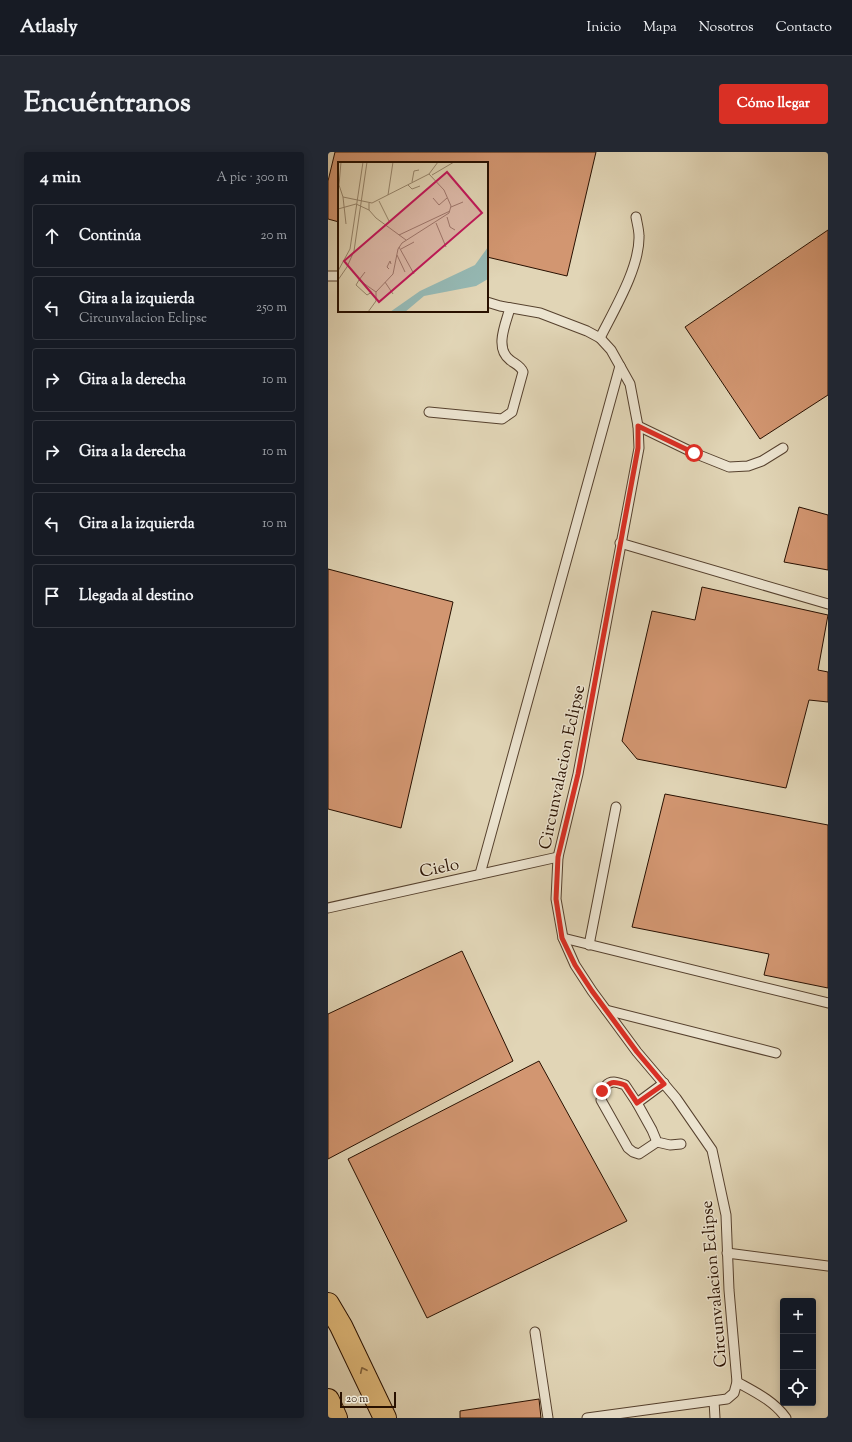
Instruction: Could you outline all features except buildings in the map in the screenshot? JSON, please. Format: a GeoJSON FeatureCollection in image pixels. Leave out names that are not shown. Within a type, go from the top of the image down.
{"type":"FeatureCollection","features":[{"type":"Feature","properties":{"kind":"highway"},"geometry":{"type":"LineString","coordinates":[[328,1304],[341,1326],[385,1418]]}},
{"type":"Feature","properties":{"kind":"highway"},"geometry":{"type":"LineString","coordinates":[[328,1400],[336,1418]]}},
{"type":"Feature","properties":{"kind":"lane"},"geometry":{"type":"LineString","coordinates":[[600,338],[617,305],[636,258],[639,237],[636,217]]}},
{"type":"Feature","properties":{"kind":"lane","name":"Circunvalacion Eclipse"},"geometry":{"type":"LineString","coordinates":[[488,302],[540,313],[587,331],[600,338],[611,350],[630,384],[638,426],[638,448],[578,774],[558,857],[556,899],[562,938],[575,965],[637,1052],[676,1098],[712,1150],[726,1216],[729,1290],[737,1382]]}},
{"type":"Feature","properties":{"kind":"lane"},"geometry":{"type":"LineString","coordinates":[[428,412],[502,419],[512,412],[523,371],[519,366],[505,356],[502,348],[501,339],[510,308]]}},
{"type":"Feature","properties":{"kind":"lane"},"geometry":{"type":"LineString","coordinates":[[480,874],[620,366]]}},
{"type":"Feature","properties":{"kind":"lane"},"geometry":{"type":"LineString","coordinates":[[638,426],[694,453],[729,467],[748,466],[783,448]]}},
{"type":"Feature","properties":{"kind":"lane"},"geometry":{"type":"LineString","coordinates":[[620,543],[828,604]]}},
{"type":"Feature","properties":{"kind":"lane"},"geometry":{"type":"LineString","coordinates":[[589,945],[616,807]]}},
{"type":"Feature","properties":{"kind":"lane","name":"Cielo"},"geometry":{"type":"LineString","coordinates":[[328,908],[558,857]]}},
{"type":"Feature","properties":{"kind":"lane"},"geometry":{"type":"LineString","coordinates":[[562,938],[828,1004]]}},
{"type":"Feature","properties":{"kind":"lane"},"geometry":{"type":"LineString","coordinates":[[606,1010],[776,1053]]}},
{"type":"Feature","properties":{"kind":"lane"},"geometry":{"type":"LineString","coordinates":[[657,1142],[637,1103],[625,1085],[614,1082],[607,1085],[602,1091],[601,1100],[628,1148],[633,1152],[639,1154],[657,1142],[670,1145],[681,1144]]}},
{"type":"Feature","properties":{"kind":"lane"},"geometry":{"type":"LineString","coordinates":[[637,1103],[664,1084]]}},
{"type":"Feature","properties":{"kind":"lane"},"geometry":{"type":"LineString","coordinates":[[727,1253],[828,1266]]}},
{"type":"Feature","properties":{"kind":"lane"},"geometry":{"type":"LineString","coordinates":[[535,1332],[548,1418]]}},
{"type":"Feature","properties":{"kind":"lane"},"geometry":{"type":"LineString","coordinates":[[587,1418],[727,1399],[734,1393],[737,1382],[763,1396],[786,1418]]}},
{"type":"Feature","properties":{"kind":"lane"},"geometry":{"type":"LineString","coordinates":[[714,1401],[715,1418]]}},
{"type":"Feature","properties":{"kind":"route"},"geometry":{"type":"LineString","coordinates":[[602,1091],[607,1085],[614,1082],[625,1085],[637,1103],[664,1084],[637,1052],[592,991],[575,965],[562,938],[556,899],[558,857],[578,774],[638,448],[638,426],[694,453]]}}]}
